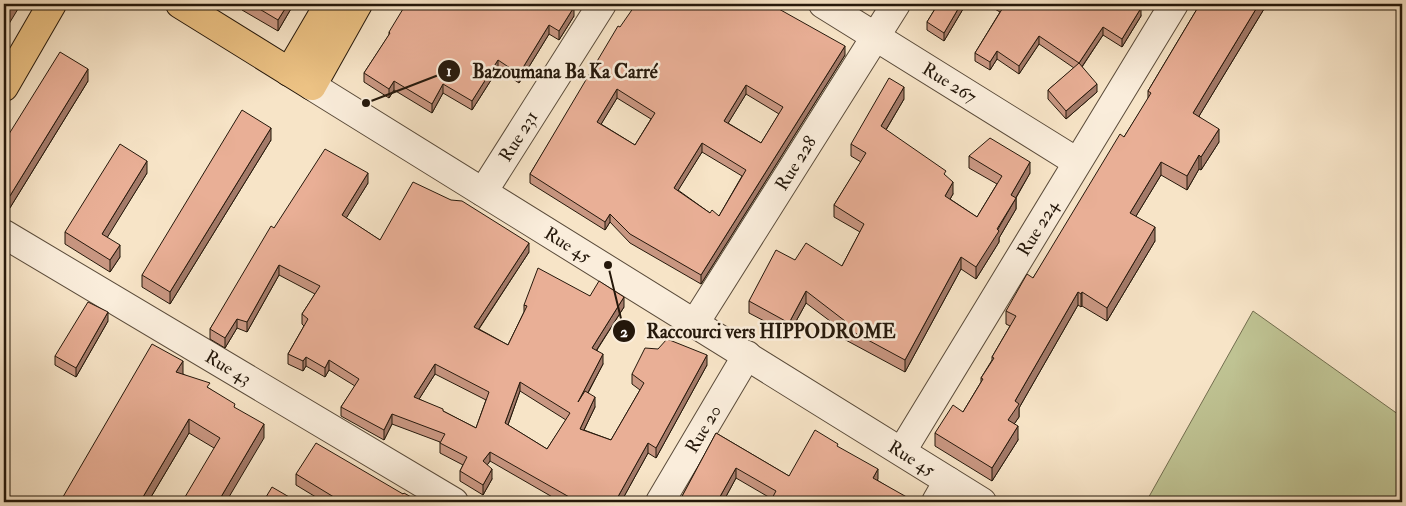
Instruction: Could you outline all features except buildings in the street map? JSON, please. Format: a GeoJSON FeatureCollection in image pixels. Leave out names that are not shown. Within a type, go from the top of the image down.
{"type":"FeatureCollection","features":[{"type":"Feature","properties":{"kind":"main road"},"geometry":{"type":"LineString","coordinates":[[4,87],[52,4]]}},
{"type":"Feature","properties":{"kind":"main road","name":"Rue 45"},"geometry":{"type":"LineString","coordinates":[[180,4],[301,79]]}},
{"type":"Feature","properties":{"kind":"main road"},"geometry":{"type":"LineString","coordinates":[[301,79],[329,4]]}},
{"type":"Feature","properties":{"kind":"main road"},"geometry":{"type":"LineString","coordinates":[[301,79],[358,4]]}},
{"type":"Feature","properties":{"kind":"street","name":"Rue 231"},"geometry":{"type":"LineString","coordinates":[[484,192],[602,4]]}},
{"type":"Feature","properties":{"kind":"street","name":"Rue 267"},"geometry":{"type":"LineString","coordinates":[[823,4],[1076,162]]}},
{"type":"Feature","properties":{"kind":"street","name":"Rue 228"},"geometry":{"type":"LineString","coordinates":[[695,323],[896,4]]}},
{"type":"Feature","properties":{"kind":"street","name":"Rue 224"},"geometry":{"type":"LineString","coordinates":[[902,451],[1076,162],[1174,4]]}},
{"type":"Feature","properties":{"kind":"street","name":"Rue 45"},"geometry":{"type":"LineString","coordinates":[[301,79],[902,451],[942,492],[982,502]]}},
{"type":"Feature","properties":{"kind":"street","name":"Rue 43"},"geometry":{"type":"LineString","coordinates":[[4,234],[454,502]]}},
{"type":"Feature","properties":{"kind":"street","name":"Rue 20"},"geometry":{"type":"LineString","coordinates":[[660,502],[747,355]]}},
{"type":"Feature","properties":{"kind":"green space"},"geometry":{"type":"Polygon","coordinates":[[[1253,311],[1402,417],[1402,502],[1146,502],[1253,311]]]}},
{"type":"Feature","properties":{"kind":"place","name":"Bazoumana Ba Ka Carré"},"geometry":{"type":"Point","coordinates":[366,103]}},
{"type":"Feature","properties":{"kind":"place","name":"Raccourci vers HIPPODROME"},"geometry":{"type":"Point","coordinates":[608,265]}}]}
